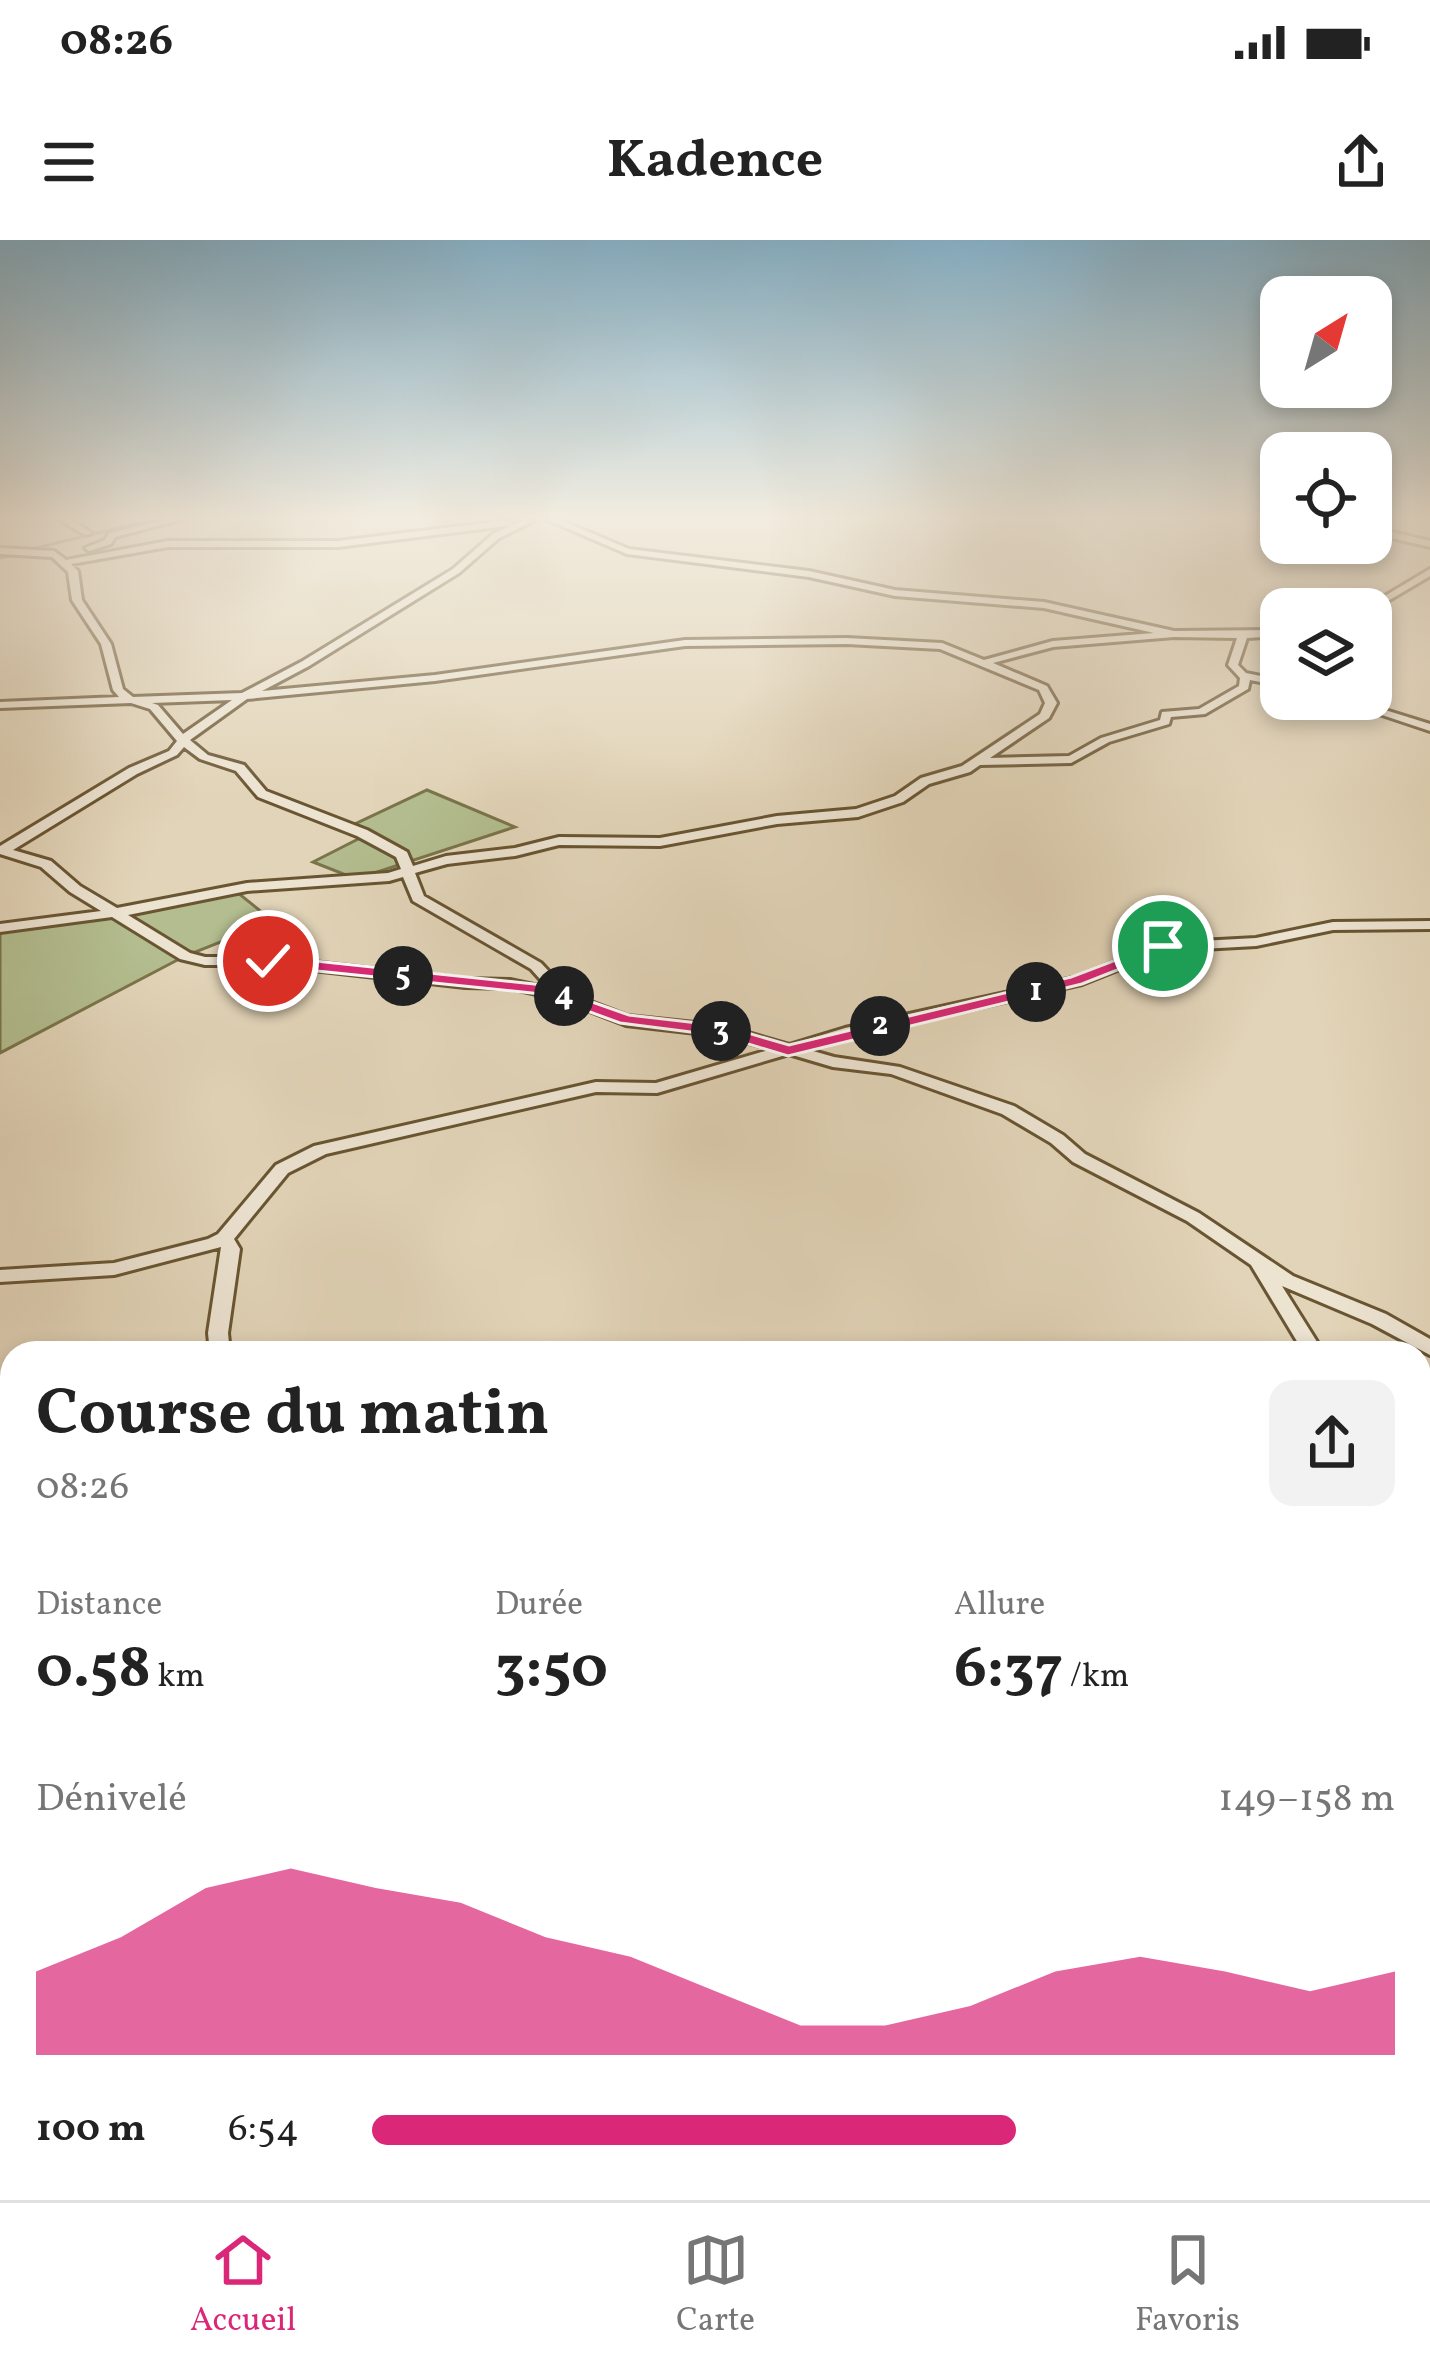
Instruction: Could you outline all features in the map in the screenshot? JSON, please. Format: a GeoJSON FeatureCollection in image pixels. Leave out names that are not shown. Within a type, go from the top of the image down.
{"type":"FeatureCollection","features":[{"type":"Feature","properties":{"kind":"street"},"geometry":{"type":"LineString","coordinates":[[84,611],[106,644],[118,690],[125,698],[154,707],[204,757],[240,768],[262,794],[362,833],[402,855],[418,898],[536,966],[566,997]]}},
{"type":"Feature","properties":{"kind":"street"},"geometry":{"type":"LineString","coordinates":[[1,850],[133,771],[173,753],[183,740],[244,696],[390,611]]}},
{"type":"Feature","properties":{"kind":"street"},"geometry":{"type":"LineString","coordinates":[[1073,611],[1174,634]]}},
{"type":"Feature","properties":{"kind":"street"},"geometry":{"type":"LineString","coordinates":[[983,663],[1053,644],[1174,634],[1260,634]]}},
{"type":"Feature","properties":{"kind":"street"},"geometry":{"type":"LineString","coordinates":[[976,762],[1071,759],[1105,740],[1152,729],[1165,722],[1166,714],[1201,712],[1231,699],[1244,687],[1233,659],[1243,635]]}},
{"type":"Feature","properties":{"kind":"street"},"geometry":{"type":"LineString","coordinates":[[0,705],[244,696],[435,678],[685,643],[847,641],[942,646],[1043,688],[1051,703],[1041,720],[976,762],[858,813],[777,820],[660,842],[560,841],[446,860],[360,881],[204,892],[116,913],[0,928]]}},
{"type":"Feature","properties":{"kind":"street"},"geometry":{"type":"LineString","coordinates":[[1240,675],[1260,679]]}},
{"type":"Feature","properties":{"kind":"street"},"geometry":{"type":"LineString","coordinates":[[1392,716],[1430,728]]}},
{"type":"Feature","properties":{"kind":"street"},"geometry":{"type":"LineString","coordinates":[[1,850],[46,864],[75,889],[185,956],[205,962],[325,965],[465,983],[510,984],[566,997],[626,1020],[724,1031],[788,1051],[894,1070],[1008,1110],[1079,1158],[1193,1216],[1260,1264],[1418,1341]]}},
{"type":"Feature","properties":{"kind":"street"},"geometry":{"type":"LineString","coordinates":[[0,1276],[114,1269],[224,1238],[282,1169],[320,1150],[596,1087],[657,1088],[1077,981],[1163,946],[1256,942],[1333,926],[1430,925]]}},
{"type":"Feature","properties":{"kind":"street"},"geometry":{"type":"LineString","coordinates":[[219,1341],[231,1249],[224,1238]]}},
{"type":"Feature","properties":{"kind":"street"},"geometry":{"type":"LineString","coordinates":[[1260,1264],[1307,1341]]}},
{"type":"Feature","properties":{"kind":"green space"},"geometry":{"type":"Polygon","coordinates":[[[427,790],[515,827],[356,879],[313,862],[370,833],[355,824],[427,790]]]}},
{"type":"Feature","properties":{"kind":"green space"},"geometry":{"type":"Polygon","coordinates":[[[233,889],[273,921],[185,956],[0,1053],[0,928],[233,889]]]}},
{"type":"Feature","properties":{"kind":"route"},"geometry":{"type":"LineString","coordinates":[[268,961],[544,989],[626,1020],[724,1031],[788,1051],[1077,981],[1163,946]]}}]}
